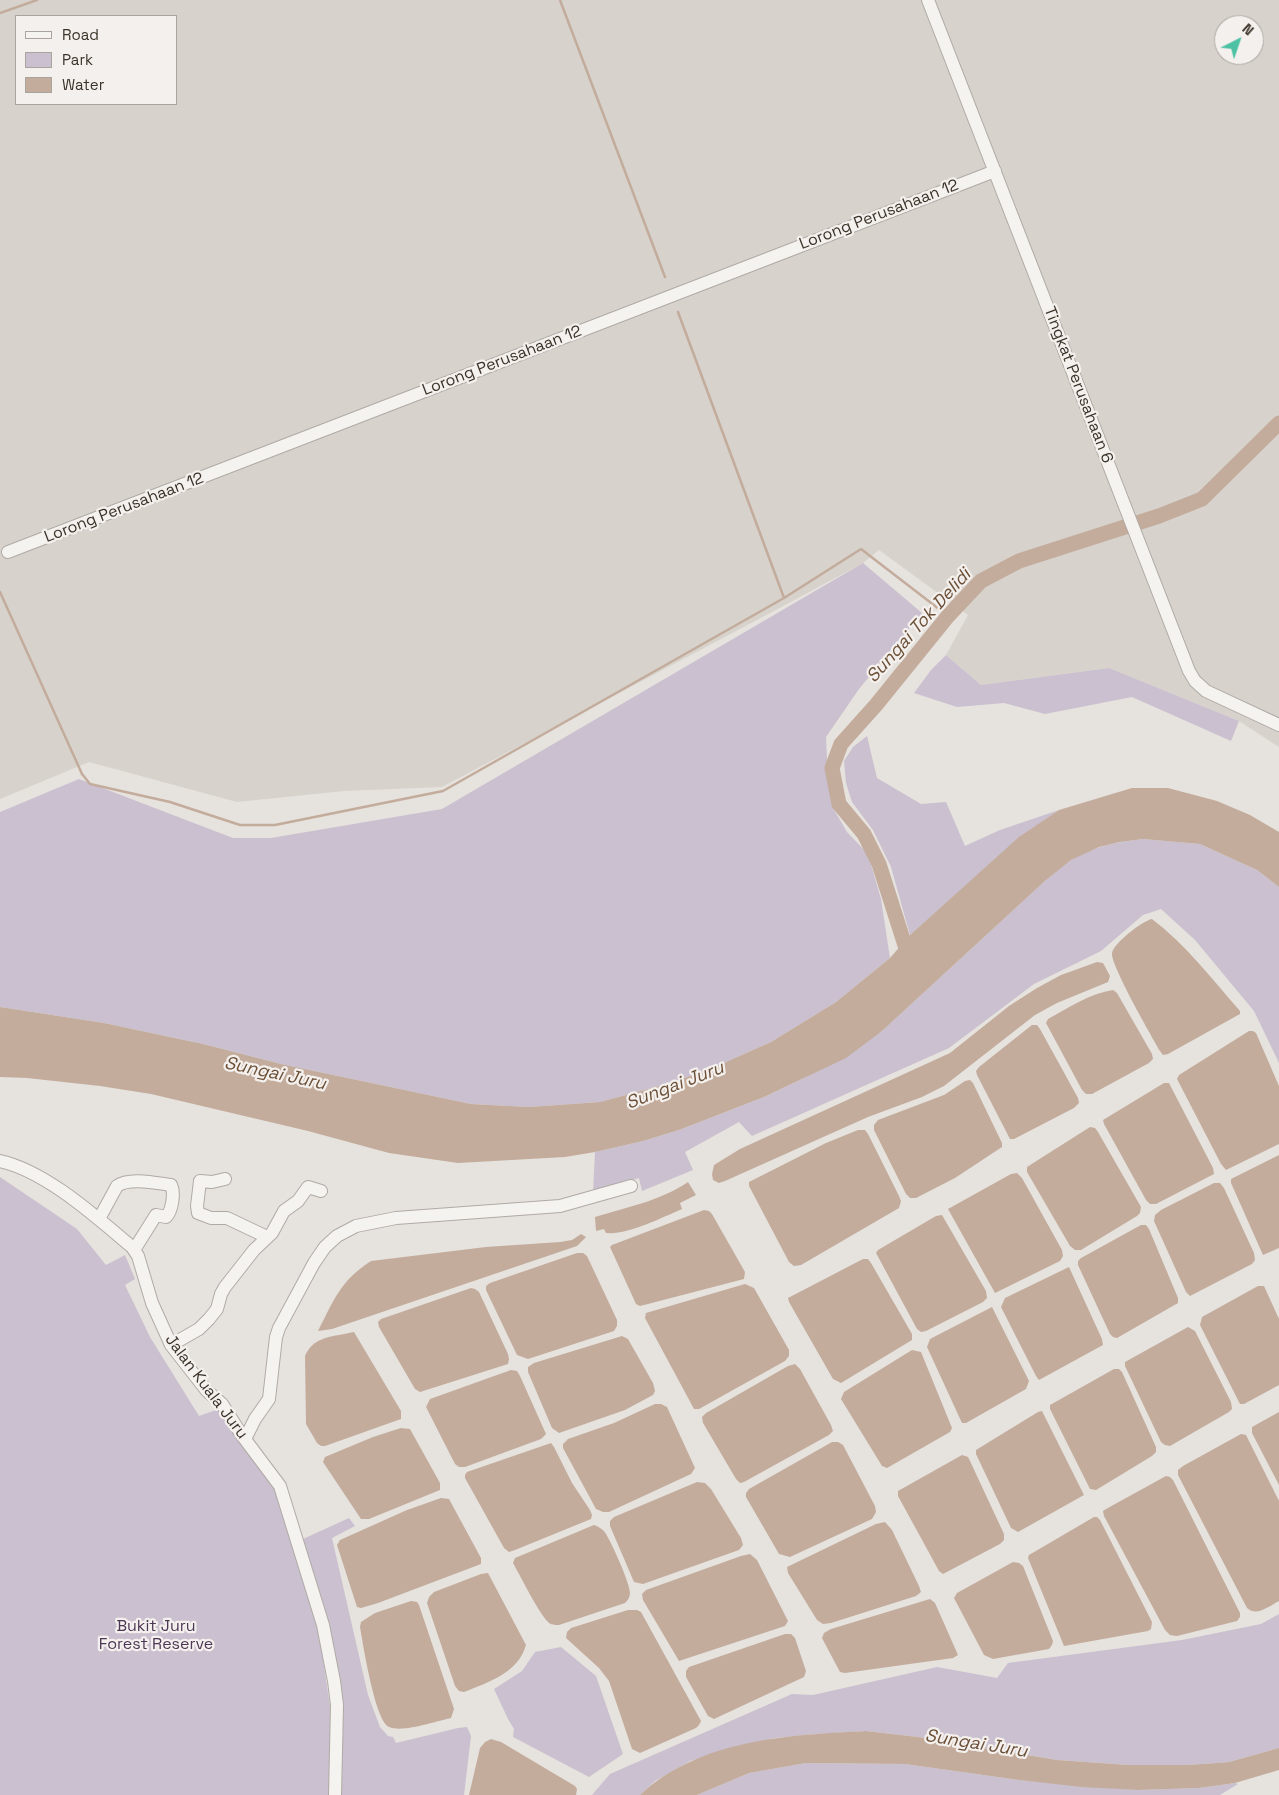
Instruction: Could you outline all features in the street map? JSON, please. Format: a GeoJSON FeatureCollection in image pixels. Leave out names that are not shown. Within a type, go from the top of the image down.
{"type":"FeatureCollection","features":[{"type":"Feature","properties":{"kind":"street","name":"Tingkat Perusahaan 6"},"geometry":{"type":"LineString","coordinates":[[928,0],[1189,671],[1206,691],[1279,726]]}},
{"type":"Feature","properties":{"kind":"street","name":"Lorong Perusahaan 12"},"geometry":{"type":"LineString","coordinates":[[8,552],[995,171]]}},
{"type":"Feature","properties":{"kind":"street","name":"Jalan Kuala Juru"},"geometry":{"type":"LineString","coordinates":[[0,1161],[30,1172],[73,1198],[134,1250],[138,1256],[152,1304],[171,1345],[207,1391],[222,1404],[245,1440],[280,1486],[324,1625],[338,1705],[335,1795]]}},
{"type":"Feature","properties":{"kind":"street"},"geometry":{"type":"LineString","coordinates":[[225,1179],[212,1182],[200,1181],[198,1213],[211,1218],[227,1218],[267,1237]]}},
{"type":"Feature","properties":{"kind":"street"},"geometry":{"type":"LineString","coordinates":[[98,1219],[117,1186],[121,1183],[126,1181],[171,1185],[174,1189],[170,1214],[166,1217],[156,1215],[134,1250]]}},
{"type":"Feature","properties":{"kind":"street"},"geometry":{"type":"LineString","coordinates":[[245,1440],[255,1419],[269,1399],[276,1337],[279,1328],[314,1263],[325,1247],[337,1236],[356,1226],[396,1218],[560,1206],[631,1186]]}},
{"type":"Feature","properties":{"kind":"street"},"geometry":{"type":"LineString","coordinates":[[171,1345],[199,1329],[209,1319],[217,1309],[225,1287],[254,1250],[272,1233],[284,1211],[298,1200],[308,1187],[321,1192]]}},
{"type":"Feature","properties":{"kind":"shaded area"},"geometry":{"type":"Polygon","coordinates":[[[0,0],[1279,0],[1279,747],[1239,721],[1109,668],[981,685],[946,655],[968,615],[879,550],[863,563],[442,787],[344,791],[237,802],[89,762],[0,799],[0,0]]]}},
{"type":"Feature","properties":{"kind":"green space"},"geometry":{"type":"Polygon","coordinates":[[[863,563],[922,613],[859,689],[826,737],[828,782],[833,808],[847,832],[868,854],[881,899],[890,958],[836,1002],[771,1042],[708,1070],[667,1084],[600,1102],[529,1107],[471,1104],[281,1064],[203,1044],[104,1023],[0,1007],[0,812],[79,779],[233,838],[271,838],[442,809],[863,563]]]}},
{"type":"Feature","properties":{"kind":"green space"},"geometry":{"type":"Polygon","coordinates":[[[946,655],[981,685],[1109,668],[1239,721],[1231,741],[1132,697],[1045,714],[1004,703],[957,707],[914,693],[931,670],[946,655]]]}},
{"type":"Feature","properties":{"kind":"green space"},"geometry":{"type":"Polygon","coordinates":[[[867,736],[877,778],[921,804],[946,802],[965,846],[1000,830],[1059,810],[1019,838],[910,935],[891,867],[873,830],[852,802],[846,783],[844,761],[853,747],[867,736]]]}},
{"type":"Feature","properties":{"kind":"green space"},"geometry":{"type":"Polygon","coordinates":[[[1143,839],[1200,844],[1257,870],[1279,887],[1279,1063],[1254,1011],[1195,940],[1161,909],[1143,915],[1101,951],[1034,984],[949,1048],[752,1136],[739,1122],[685,1152],[693,1170],[642,1191],[639,1178],[593,1193],[595,1152],[643,1141],[679,1130],[764,1097],[802,1079],[882,1031],[1064,864],[1079,855],[1097,848],[1143,839]]]}},
{"type":"Feature","properties":{"kind":"green space","name":"Bukit Juru Forest Reserve"},"geometry":{"type":"Polygon","coordinates":[[[0,1177],[77,1229],[106,1265],[125,1255],[135,1279],[125,1285],[150,1337],[199,1416],[219,1409],[277,1491],[319,1632],[331,1713],[330,1795],[0,1795],[0,1177]]]}},
{"type":"Feature","properties":{"kind":"green space"},"geometry":{"type":"Polygon","coordinates":[[[349,1518],[355,1526],[332,1538],[368,1695],[380,1727],[388,1736],[393,1737],[396,1743],[467,1727],[471,1736],[464,1795],[339,1795],[342,1703],[329,1622],[303,1539],[349,1518]]]}},
{"type":"Feature","properties":{"kind":"green space"},"geometry":{"type":"Polygon","coordinates":[[[1279,1614],[1279,1748],[1229,1762],[1189,1765],[1129,1765],[1057,1760],[918,1737],[866,1731],[775,1738],[731,1748],[690,1761],[655,1781],[640,1795],[592,1795],[610,1774],[792,1694],[813,1695],[937,1667],[997,1678],[1008,1663],[1182,1640],[1261,1624],[1279,1614]]]}},
{"type":"Feature","properties":{"kind":"green space"},"geometry":{"type":"Polygon","coordinates":[[[561,1647],[596,1676],[623,1754],[589,1777],[513,1737],[514,1729],[494,1689],[522,1671],[535,1652],[561,1647]]]}},
{"type":"Feature","properties":{"kind":"green space"},"geometry":{"type":"Polygon","coordinates":[[[806,1763],[905,1764],[1019,1780],[1138,1790],[1199,1788],[1238,1784],[1220,1795],[697,1795],[749,1773],[806,1763]]]}},
{"type":"Feature","properties":{"kind":"water","name":"Sungai Juru"},"geometry":{"type":"Polygon","coordinates":[[[1132,788],[1168,788],[1217,801],[1250,815],[1279,832],[1279,887],[1257,870],[1200,844],[1143,839],[1099,847],[1071,860],[1046,880],[882,1031],[846,1058],[764,1097],[679,1130],[643,1141],[565,1157],[458,1163],[389,1153],[308,1131],[151,1094],[100,1086],[0,1077],[0,1007],[104,1023],[203,1044],[281,1064],[471,1104],[529,1107],[600,1102],[667,1084],[708,1070],[771,1042],[836,1002],[890,958],[910,935],[1019,837],[1059,810],[1132,788]]]}},
{"type":"Feature","properties":{"kind":"water"},"geometry":{"type":"Polygon","coordinates":[[[1152,919],[1187,951],[1240,1011],[1240,1014],[1163,1055],[1124,985],[1113,960],[1112,953],[1129,933],[1152,919]]]}},
{"type":"Feature","properties":{"kind":"water"},"geometry":{"type":"Polygon","coordinates":[[[1097,962],[1103,963],[1110,976],[1108,982],[1057,1003],[1035,1015],[944,1086],[922,1097],[868,1117],[725,1181],[719,1183],[713,1180],[714,1165],[740,1149],[950,1053],[1009,1006],[1037,988],[1061,975],[1097,962]]]}},
{"type":"Feature","properties":{"kind":"water"},"geometry":{"type":"Polygon","coordinates":[[[1113,990],[1117,993],[1152,1054],[1153,1059],[1092,1094],[1086,1094],[1082,1090],[1046,1023],[1048,1019],[1080,1001],[1096,994],[1113,990]]]}},
{"type":"Feature","properties":{"kind":"water"},"geometry":{"type":"Polygon","coordinates":[[[1032,1025],[1037,1025],[1040,1029],[1079,1103],[1074,1108],[1014,1139],[1010,1139],[976,1071],[1032,1025]]]}},
{"type":"Feature","properties":{"kind":"water"},"geometry":{"type":"Polygon","coordinates":[[[1249,1031],[1256,1033],[1279,1086],[1279,1144],[1226,1170],[1221,1164],[1177,1079],[1179,1075],[1249,1031]]]}},
{"type":"Feature","properties":{"kind":"water"},"geometry":{"type":"Polygon","coordinates":[[[970,1080],[1002,1143],[1002,1147],[955,1178],[916,1198],[910,1198],[906,1194],[874,1130],[874,1125],[878,1120],[944,1095],[965,1081],[970,1080]]]}},
{"type":"Feature","properties":{"kind":"water"},"geometry":{"type":"Polygon","coordinates":[[[1164,1083],[1169,1083],[1213,1168],[1214,1174],[1156,1204],[1150,1204],[1146,1200],[1103,1120],[1164,1083]]]}},
{"type":"Feature","properties":{"kind":"water"},"geometry":{"type":"Polygon","coordinates":[[[1090,1127],[1095,1128],[1098,1132],[1141,1207],[1140,1213],[1137,1216],[1081,1250],[1075,1250],[1070,1246],[1027,1172],[1027,1167],[1090,1127]]]}},
{"type":"Feature","properties":{"kind":"water"},"geometry":{"type":"Polygon","coordinates":[[[858,1130],[865,1130],[868,1134],[899,1196],[901,1201],[899,1208],[801,1265],[794,1266],[789,1262],[749,1186],[749,1182],[826,1143],[858,1130]]]}},
{"type":"Feature","properties":{"kind":"water"},"geometry":{"type":"Polygon","coordinates":[[[1279,1155],[1279,1248],[1263,1255],[1231,1183],[1231,1179],[1279,1155]]]}},
{"type":"Feature","properties":{"kind":"water"},"geometry":{"type":"Polygon","coordinates":[[[1017,1173],[1022,1178],[1062,1250],[1063,1256],[1060,1261],[995,1293],[948,1209],[1011,1174],[1017,1173]]]}},
{"type":"Feature","properties":{"kind":"water"},"geometry":{"type":"Polygon","coordinates":[[[688,1182],[696,1195],[680,1203],[682,1209],[624,1231],[606,1233],[604,1229],[596,1231],[595,1217],[655,1199],[688,1182]]]}},
{"type":"Feature","properties":{"kind":"water"},"geometry":{"type":"Polygon","coordinates":[[[1214,1183],[1220,1183],[1224,1188],[1254,1253],[1255,1260],[1252,1264],[1190,1296],[1186,1292],[1154,1221],[1155,1215],[1161,1210],[1214,1183]]]}},
{"type":"Feature","properties":{"kind":"water"},"geometry":{"type":"Polygon","coordinates":[[[704,1210],[712,1214],[745,1272],[744,1279],[640,1306],[636,1304],[610,1247],[704,1210]]]}},
{"type":"Feature","properties":{"kind":"water"},"geometry":{"type":"Polygon","coordinates":[[[942,1215],[986,1291],[987,1298],[983,1302],[921,1332],[917,1329],[876,1253],[878,1250],[936,1216],[942,1215]]]}},
{"type":"Feature","properties":{"kind":"water"},"geometry":{"type":"Polygon","coordinates":[[[1141,1225],[1146,1225],[1149,1229],[1178,1298],[1178,1303],[1117,1338],[1110,1334],[1078,1265],[1078,1261],[1141,1225]]]}},
{"type":"Feature","properties":{"kind":"water"},"geometry":{"type":"Polygon","coordinates":[[[581,1234],[586,1237],[577,1246],[332,1329],[318,1331],[345,1284],[360,1268],[371,1261],[486,1247],[560,1242],[572,1240],[581,1234]]]}},
{"type":"Feature","properties":{"kind":"water"},"geometry":{"type":"Polygon","coordinates":[[[577,1253],[583,1253],[587,1256],[617,1320],[617,1326],[614,1331],[528,1359],[517,1355],[486,1290],[486,1286],[577,1253]]]}},
{"type":"Feature","properties":{"kind":"water"},"geometry":{"type":"Polygon","coordinates":[[[863,1259],[868,1259],[871,1263],[912,1334],[912,1340],[841,1383],[833,1379],[788,1298],[863,1259]]]}},
{"type":"Feature","properties":{"kind":"water"},"geometry":{"type":"Polygon","coordinates":[[[1069,1267],[1103,1345],[1039,1380],[1001,1307],[1005,1298],[1069,1267]]]}},
{"type":"Feature","properties":{"kind":"water"},"geometry":{"type":"Polygon","coordinates":[[[745,1284],[754,1288],[789,1350],[789,1356],[785,1361],[699,1409],[694,1409],[645,1318],[646,1313],[745,1284]]]}},
{"type":"Feature","properties":{"kind":"water"},"geometry":{"type":"Polygon","coordinates":[[[1258,1286],[1264,1286],[1279,1319],[1279,1385],[1244,1404],[1240,1404],[1200,1325],[1202,1317],[1258,1286]]]}},
{"type":"Feature","properties":{"kind":"water"},"geometry":{"type":"Polygon","coordinates":[[[471,1288],[479,1292],[508,1354],[508,1364],[420,1392],[415,1389],[379,1327],[378,1322],[381,1319],[471,1288]]]}},
{"type":"Feature","properties":{"kind":"water"},"geometry":{"type":"Polygon","coordinates":[[[992,1307],[1029,1381],[1026,1389],[966,1423],[962,1423],[927,1347],[930,1339],[992,1307]]]}},
{"type":"Feature","properties":{"kind":"water"},"geometry":{"type":"Polygon","coordinates":[[[1188,1327],[1195,1331],[1231,1402],[1232,1409],[1170,1446],[1161,1442],[1125,1366],[1125,1362],[1188,1327]]]}},
{"type":"Feature","properties":{"kind":"water"},"geometry":{"type":"Polygon","coordinates":[[[354,1332],[401,1411],[401,1419],[321,1446],[317,1443],[306,1424],[305,1356],[309,1349],[319,1340],[354,1332]]]}},
{"type":"Feature","properties":{"kind":"water"},"geometry":{"type":"Polygon","coordinates":[[[622,1336],[628,1339],[653,1383],[655,1391],[653,1395],[625,1410],[559,1433],[552,1428],[528,1372],[528,1367],[534,1363],[622,1336]]]}},
{"type":"Feature","properties":{"kind":"water"},"geometry":{"type":"Polygon","coordinates":[[[912,1350],[921,1352],[952,1428],[950,1432],[887,1468],[882,1466],[841,1399],[844,1392],[912,1350]]]}},
{"type":"Feature","properties":{"kind":"water"},"geometry":{"type":"Polygon","coordinates":[[[795,1364],[800,1369],[833,1431],[829,1435],[740,1483],[703,1423],[702,1417],[788,1366],[795,1364]]]}},
{"type":"Feature","properties":{"kind":"water"},"geometry":{"type":"Polygon","coordinates":[[[1114,1369],[1119,1369],[1122,1372],[1156,1447],[1156,1452],[1096,1490],[1090,1489],[1050,1409],[1050,1405],[1114,1369]]]}},
{"type":"Feature","properties":{"kind":"water"},"geometry":{"type":"Polygon","coordinates":[[[511,1370],[517,1371],[520,1376],[546,1434],[541,1439],[465,1467],[459,1467],[455,1464],[426,1407],[430,1399],[511,1370]]]}},
{"type":"Feature","properties":{"kind":"water"},"geometry":{"type":"Polygon","coordinates":[[[655,1404],[667,1407],[695,1468],[691,1474],[609,1512],[596,1509],[563,1448],[563,1444],[568,1439],[614,1423],[655,1404]]]}},
{"type":"Feature","properties":{"kind":"water"},"geometry":{"type":"Polygon","coordinates":[[[1042,1411],[1084,1495],[1018,1532],[1011,1528],[976,1454],[976,1450],[1042,1411]]]}},
{"type":"Feature","properties":{"kind":"water"},"geometry":{"type":"Polygon","coordinates":[[[1279,1412],[1279,1485],[1252,1433],[1252,1427],[1279,1412]]]}},
{"type":"Feature","properties":{"kind":"water"},"geometry":{"type":"Polygon","coordinates":[[[401,1428],[410,1429],[440,1483],[440,1490],[369,1519],[361,1519],[323,1462],[325,1457],[373,1437],[401,1428]]]}},
{"type":"Feature","properties":{"kind":"water"},"geometry":{"type":"Polygon","coordinates":[[[1241,1434],[1246,1435],[1279,1501],[1279,1601],[1259,1611],[1247,1608],[1178,1475],[1178,1470],[1183,1466],[1241,1434]]]}},
{"type":"Feature","properties":{"kind":"water"},"geometry":{"type":"Polygon","coordinates":[[[832,1442],[838,1442],[843,1445],[875,1506],[876,1512],[872,1519],[790,1557],[779,1554],[746,1497],[746,1493],[749,1489],[832,1442]]]}},
{"type":"Feature","properties":{"kind":"water"},"geometry":{"type":"Polygon","coordinates":[[[551,1443],[572,1483],[590,1510],[591,1519],[509,1552],[504,1548],[465,1475],[467,1472],[551,1443]]]}},
{"type":"Feature","properties":{"kind":"water"},"geometry":{"type":"Polygon","coordinates":[[[962,1455],[968,1457],[970,1461],[1004,1534],[1004,1540],[1000,1544],[943,1574],[939,1571],[898,1496],[898,1491],[962,1455]]]}},
{"type":"Feature","properties":{"kind":"water"},"geometry":{"type":"Polygon","coordinates":[[[1166,1476],[1173,1480],[1240,1613],[1237,1621],[1177,1636],[1170,1635],[1165,1630],[1104,1516],[1103,1511],[1106,1509],[1166,1476]]]}},
{"type":"Feature","properties":{"kind":"water"},"geometry":{"type":"Polygon","coordinates":[[[697,1482],[705,1483],[711,1489],[741,1538],[743,1545],[739,1550],[643,1584],[634,1582],[610,1526],[610,1521],[614,1517],[697,1482]]]}},
{"type":"Feature","properties":{"kind":"water"},"geometry":{"type":"Polygon","coordinates":[[[441,1498],[449,1499],[481,1558],[481,1564],[378,1603],[361,1608],[357,1607],[337,1545],[340,1540],[407,1510],[441,1498]]]}},
{"type":"Feature","properties":{"kind":"water"},"geometry":{"type":"Polygon","coordinates":[[[1094,1517],[1100,1520],[1152,1622],[1151,1629],[1064,1646],[1028,1558],[1029,1555],[1094,1517]]]}},
{"type":"Feature","properties":{"kind":"water"},"geometry":{"type":"Polygon","coordinates":[[[885,1522],[892,1530],[921,1592],[916,1596],[823,1624],[817,1620],[788,1573],[787,1567],[876,1524],[885,1522]]]}},
{"type":"Feature","properties":{"kind":"water"},"geometry":{"type":"Polygon","coordinates":[[[594,1525],[604,1531],[612,1546],[627,1581],[629,1597],[625,1603],[559,1625],[551,1624],[544,1617],[513,1563],[515,1558],[594,1525]]]}},
{"type":"Feature","properties":{"kind":"water"},"geometry":{"type":"Polygon","coordinates":[[[750,1554],[757,1560],[788,1621],[785,1626],[679,1661],[643,1600],[642,1594],[646,1590],[750,1554]]]}},
{"type":"Feature","properties":{"kind":"water"},"geometry":{"type":"Polygon","coordinates":[[[1013,1562],[1023,1566],[1053,1641],[1049,1649],[993,1659],[984,1655],[954,1598],[957,1593],[1013,1562]]]}},
{"type":"Feature","properties":{"kind":"water"},"geometry":{"type":"Polygon","coordinates":[[[488,1573],[526,1645],[522,1655],[509,1670],[492,1680],[464,1692],[459,1691],[455,1686],[427,1603],[429,1597],[434,1592],[488,1573]]]}},
{"type":"Feature","properties":{"kind":"water"},"geometry":{"type":"Polygon","coordinates":[[[930,1599],[935,1603],[958,1655],[953,1658],[845,1673],[840,1672],[822,1638],[824,1633],[831,1629],[930,1599]]]}},
{"type":"Feature","properties":{"kind":"water"},"geometry":{"type":"Polygon","coordinates":[[[411,1601],[417,1602],[419,1605],[454,1709],[451,1718],[402,1729],[389,1727],[384,1722],[379,1711],[370,1681],[360,1627],[361,1622],[375,1613],[411,1601]]]}},
{"type":"Feature","properties":{"kind":"water"},"geometry":{"type":"Polygon","coordinates":[[[628,1610],[641,1612],[701,1721],[696,1728],[640,1753],[632,1749],[609,1681],[599,1668],[566,1638],[567,1632],[571,1628],[628,1610]]]}},
{"type":"Feature","properties":{"kind":"water"},"geometry":{"type":"Polygon","coordinates":[[[785,1634],[791,1634],[795,1638],[806,1671],[804,1677],[714,1719],[708,1716],[686,1677],[686,1671],[689,1667],[785,1634]]]}},
{"type":"Feature","properties":{"kind":"water","name":"Sungai Juru"},"geometry":{"type":"Polygon","coordinates":[[[866,1731],[918,1737],[1057,1760],[1129,1765],[1189,1765],[1229,1762],[1279,1748],[1279,1770],[1235,1783],[1199,1788],[1138,1790],[1082,1787],[1019,1780],[905,1764],[806,1763],[749,1773],[697,1795],[640,1795],[664,1776],[690,1762],[718,1751],[776,1738],[866,1731]]]}},
{"type":"Feature","properties":{"kind":"water"},"geometry":{"type":"Polygon","coordinates":[[[491,1739],[501,1742],[575,1786],[577,1789],[576,1795],[469,1795],[480,1748],[491,1739]]]}},
{"type":"Feature","properties":{"kind":"waterway"},"geometry":{"type":"LineString","coordinates":[[0,13],[37,0]]}},
{"type":"Feature","properties":{"kind":"waterway"},"geometry":{"type":"LineString","coordinates":[[560,0],[665,277]]}},
{"type":"Feature","properties":{"kind":"waterway"},"geometry":{"type":"LineString","coordinates":[[678,312],[784,598]]}},
{"type":"Feature","properties":{"kind":"waterway","name":"Sungai Tok Delidi"},"geometry":{"type":"LineString","coordinates":[[910,961],[879,864],[864,834],[839,804],[832,768],[841,744],[876,705],[948,616],[981,581],[1019,561],[1159,516],[1202,499],[1279,423]]}},
{"type":"Feature","properties":{"kind":"waterway"},"geometry":{"type":"LineString","coordinates":[[0,592],[82,774],[90,784],[170,802],[240,825],[275,825],[443,791],[784,598],[861,549],[948,616]]}}]}
